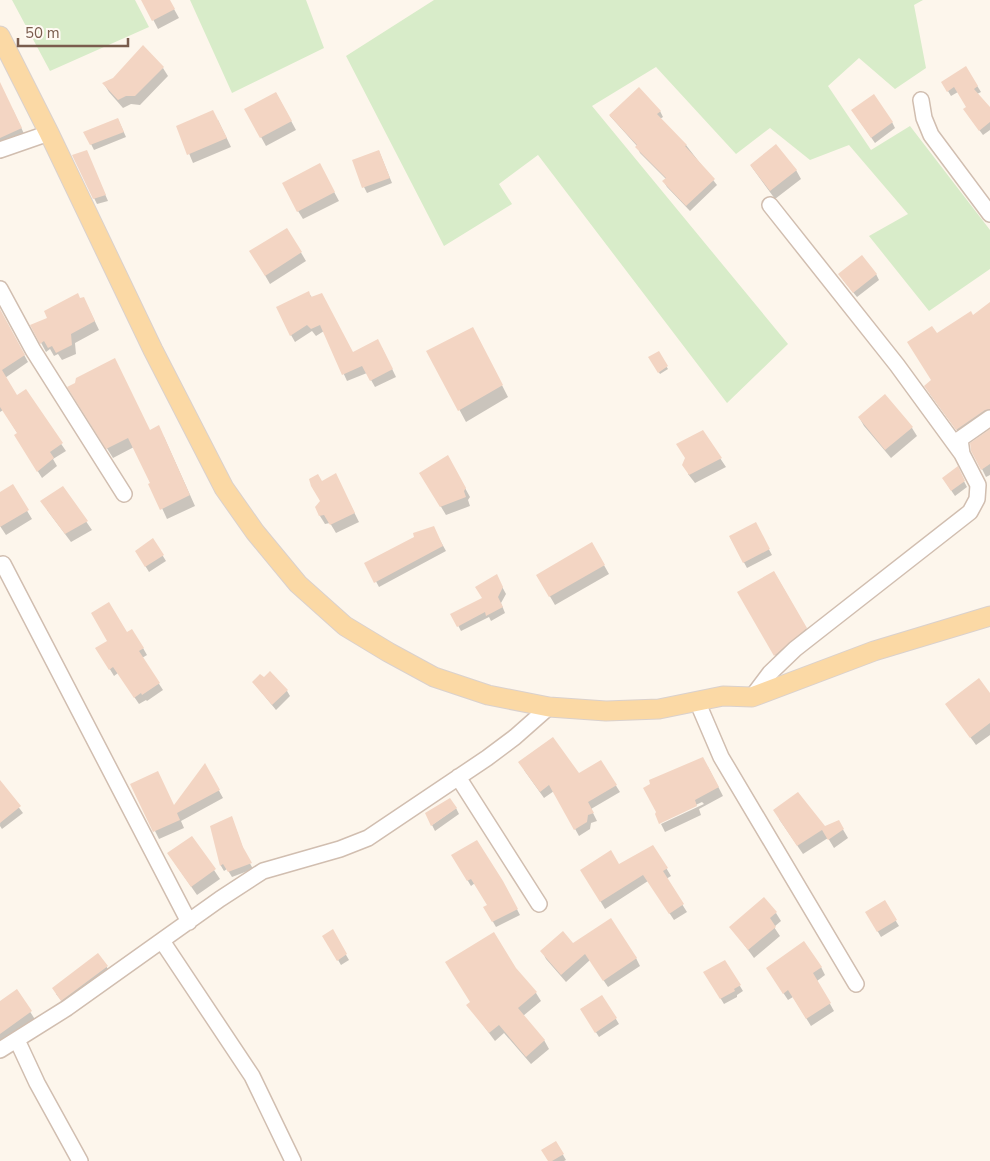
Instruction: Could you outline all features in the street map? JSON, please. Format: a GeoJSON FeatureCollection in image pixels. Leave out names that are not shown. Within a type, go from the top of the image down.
{"type":"FeatureCollection","features":[{"type":"Feature","properties":{"kind":"main road"},"geometry":{"type":"LineString","coordinates":[[0,36],[49,133],[149,342],[224,488],[256,532],[298,584],[345,626],[388,652],[434,677],[488,694],[549,706],[606,711],[658,709],[723,696],[752,697],[874,651],[988,620]]}},
{"type":"Feature","properties":{"kind":"street"},"geometry":{"type":"LineString","coordinates":[[921,100],[924,118],[931,135],[990,214]]}},
{"type":"Feature","properties":{"kind":"street"},"geometry":{"type":"LineString","coordinates":[[0,150],[49,133]]}},
{"type":"Feature","properties":{"kind":"street"},"geometry":{"type":"LineString","coordinates":[[752,697],[770,673],[795,650],[970,512],[977,498],[978,485],[962,454],[897,365],[770,205]]}},
{"type":"Feature","properties":{"kind":"street"},"geometry":{"type":"LineString","coordinates":[[0,289],[33,350],[124,494]]}},
{"type":"Feature","properties":{"kind":"street"},"geometry":{"type":"LineString","coordinates":[[962,454],[960,439],[990,418]]}},
{"type":"Feature","properties":{"kind":"street"},"geometry":{"type":"LineString","coordinates":[[3,564],[189,922]]}},
{"type":"Feature","properties":{"kind":"street"},"geometry":{"type":"LineString","coordinates":[[697,701],[721,757],[856,984]]}},
{"type":"Feature","properties":{"kind":"street"},"geometry":{"type":"LineString","coordinates":[[0,1050],[67,1008],[220,899],[263,872],[340,849],[368,838],[458,778],[515,737],[549,706]]}},
{"type":"Feature","properties":{"kind":"street"},"geometry":{"type":"LineString","coordinates":[[458,778],[539,904]]}},
{"type":"Feature","properties":{"kind":"street"},"geometry":{"type":"LineString","coordinates":[[162,941],[252,1076],[293,1161]]}},
{"type":"Feature","properties":{"kind":"street"},"geometry":{"type":"LineString","coordinates":[[17,1040],[37,1083],[80,1161]]}},
{"type":"Feature","properties":{"kind":"green space"},"geometry":{"type":"Polygon","coordinates":[[[12,0],[135,0],[149,27],[50,71],[12,0]]]}},
{"type":"Feature","properties":{"kind":"green space"},"geometry":{"type":"Polygon","coordinates":[[[190,0],[306,0],[324,48],[232,93],[190,0]]]}},
{"type":"Feature","properties":{"kind":"green space"},"geometry":{"type":"Polygon","coordinates":[[[434,0],[923,0],[914,5],[926,68],[895,89],[859,58],[828,86],[871,150],[910,126],[990,230],[990,269],[929,311],[869,236],[908,214],[849,145],[810,160],[770,128],[736,154],[656,67],[592,106],[788,344],[727,403],[538,155],[499,184],[512,204],[444,246],[346,56],[434,0]]]}},
{"type":"Feature","properties":{"kind":"building"},"geometry":{"type":"Polygon","coordinates":[[[141,0],[170,0],[175,9],[152,21],[141,0]]]}},
{"type":"Feature","properties":{"kind":"building"},"geometry":{"type":"Polygon","coordinates":[[[143,45],[164,67],[135,96],[126,96],[118,100],[102,83],[113,78],[143,45]]]}},
{"type":"Feature","properties":{"kind":"building"},"geometry":{"type":"Polygon","coordinates":[[[966,66],[978,86],[974,89],[990,107],[990,122],[979,131],[963,109],[966,107],[954,87],[947,92],[941,82],[966,66]]]}},
{"type":"Feature","properties":{"kind":"building"},"geometry":{"type":"Polygon","coordinates":[[[0,82],[22,128],[0,138],[0,82]]]}},
{"type":"Feature","properties":{"kind":"building"},"geometry":{"type":"Polygon","coordinates":[[[639,87],[661,111],[657,114],[687,145],[685,146],[715,179],[686,206],[662,181],[666,178],[635,147],[637,145],[609,115],[639,87]]]}},
{"type":"Feature","properties":{"kind":"building"},"geometry":{"type":"Polygon","coordinates":[[[276,92],[292,121],[260,138],[244,109],[276,92]]]}},
{"type":"Feature","properties":{"kind":"building"},"geometry":{"type":"Polygon","coordinates":[[[874,94],[893,122],[871,138],[851,110],[874,94]]]}},
{"type":"Feature","properties":{"kind":"building"},"geometry":{"type":"Polygon","coordinates":[[[213,110],[227,138],[187,155],[176,126],[213,110]]]}},
{"type":"Feature","properties":{"kind":"building"},"geometry":{"type":"Polygon","coordinates":[[[118,118],[124,132],[90,145],[83,132],[118,118]]]}},
{"type":"Feature","properties":{"kind":"building"},"geometry":{"type":"Polygon","coordinates":[[[776,144],[797,170],[770,191],[750,165],[776,144]]]}},
{"type":"Feature","properties":{"kind":"building"},"geometry":{"type":"Polygon","coordinates":[[[87,150],[106,195],[93,199],[72,155],[87,150]]]}},
{"type":"Feature","properties":{"kind":"building"},"geometry":{"type":"Polygon","coordinates":[[[379,150],[390,178],[362,188],[352,160],[379,150]]]}},
{"type":"Feature","properties":{"kind":"building"},"geometry":{"type":"Polygon","coordinates":[[[320,163],[335,192],[297,212],[282,183],[320,163]]]}},
{"type":"Feature","properties":{"kind":"building"},"geometry":{"type":"Polygon","coordinates":[[[287,228],[302,252],[265,276],[249,251],[287,228]]]}},
{"type":"Feature","properties":{"kind":"building"},"geometry":{"type":"Polygon","coordinates":[[[862,255],[877,274],[853,293],[838,274],[862,255]]]}},
{"type":"Feature","properties":{"kind":"building"},"geometry":{"type":"Polygon","coordinates":[[[309,291],[311,297],[322,293],[353,352],[378,339],[393,369],[370,381],[362,366],[342,375],[320,325],[311,329],[307,325],[290,336],[276,307],[309,291]]]}},
{"type":"Feature","properties":{"kind":"building"},"geometry":{"type":"Polygon","coordinates":[[[78,293],[80,298],[84,297],[95,321],[71,334],[72,345],[56,353],[52,346],[48,348],[44,341],[40,344],[30,325],[47,318],[44,311],[78,293]]]}},
{"type":"Feature","properties":{"kind":"building"},"geometry":{"type":"Polygon","coordinates":[[[990,302],[990,409],[985,410],[956,430],[924,386],[931,380],[907,342],[932,326],[937,333],[971,311],[973,315],[990,302]]]}},
{"type":"Feature","properties":{"kind":"building"},"geometry":{"type":"Polygon","coordinates":[[[0,309],[25,355],[2,370],[17,395],[26,389],[63,443],[50,452],[54,458],[37,472],[14,435],[17,433],[0,407],[0,309]]]}},
{"type":"Feature","properties":{"kind":"building"},"geometry":{"type":"Polygon","coordinates":[[[473,327],[503,385],[458,411],[426,351],[473,327]]]}},
{"type":"Feature","properties":{"kind":"building"},"geometry":{"type":"Polygon","coordinates":[[[659,351],[668,366],[658,373],[648,357],[659,351]]]}},
{"type":"Feature","properties":{"kind":"building"},"geometry":{"type":"Polygon","coordinates":[[[115,358],[150,430],[159,425],[190,495],[160,510],[148,484],[150,483],[128,438],[106,449],[67,387],[75,383],[76,378],[115,358]]]}},
{"type":"Feature","properties":{"kind":"building"},"geometry":{"type":"Polygon","coordinates":[[[885,394],[913,427],[885,450],[858,417],[885,394]]]}},
{"type":"Feature","properties":{"kind":"building"},"geometry":{"type":"Polygon","coordinates":[[[990,429],[990,464],[981,470],[971,451],[970,443],[990,429]]]}},
{"type":"Feature","properties":{"kind":"building"},"geometry":{"type":"Polygon","coordinates":[[[703,430],[722,458],[689,475],[682,465],[685,458],[676,444],[703,430]]]}},
{"type":"Feature","properties":{"kind":"building"},"geometry":{"type":"Polygon","coordinates":[[[448,455],[466,488],[464,491],[466,497],[440,507],[419,473],[448,455]]]}},
{"type":"Feature","properties":{"kind":"building"},"geometry":{"type":"Polygon","coordinates":[[[958,466],[965,481],[951,491],[942,478],[958,466]]]}},
{"type":"Feature","properties":{"kind":"building"},"geometry":{"type":"Polygon","coordinates":[[[336,473],[355,513],[330,525],[324,515],[319,516],[315,507],[320,501],[309,479],[318,474],[322,481],[336,473]]]}},
{"type":"Feature","properties":{"kind":"building"},"geometry":{"type":"Polygon","coordinates":[[[13,484],[29,510],[0,527],[0,492],[13,484]]]}},
{"type":"Feature","properties":{"kind":"building"},"geometry":{"type":"Polygon","coordinates":[[[63,486],[88,521],[65,534],[40,501],[63,486]]]}},
{"type":"Feature","properties":{"kind":"building"},"geometry":{"type":"Polygon","coordinates":[[[756,522],[770,549],[743,563],[729,536],[756,522]]]}},
{"type":"Feature","properties":{"kind":"building"},"geometry":{"type":"Polygon","coordinates":[[[434,526],[443,546],[374,583],[364,563],[414,537],[413,533],[434,526]]]}},
{"type":"Feature","properties":{"kind":"building"},"geometry":{"type":"Polygon","coordinates":[[[153,538],[164,555],[145,567],[135,551],[153,538]]]}},
{"type":"Feature","properties":{"kind":"building"},"geometry":{"type":"Polygon","coordinates":[[[592,542],[605,565],[549,597],[536,575],[592,542]]]}},
{"type":"Feature","properties":{"kind":"building"},"geometry":{"type":"Polygon","coordinates":[[[774,571],[807,628],[774,656],[737,592],[774,571]]]}},
{"type":"Feature","properties":{"kind":"building"},"geometry":{"type":"Polygon","coordinates":[[[497,574],[503,587],[498,597],[503,607],[486,616],[485,612],[457,627],[450,614],[482,598],[475,587],[497,574]]]}},
{"type":"Feature","properties":{"kind":"building"},"geometry":{"type":"Polygon","coordinates":[[[109,602],[127,632],[132,629],[144,648],[139,651],[160,683],[134,698],[113,667],[109,670],[95,648],[107,641],[91,613],[109,602]]]}},
{"type":"Feature","properties":{"kind":"building"},"geometry":{"type":"Polygon","coordinates":[[[270,671],[288,690],[272,705],[252,682],[260,674],[264,677],[270,671]]]}},
{"type":"Feature","properties":{"kind":"building"},"geometry":{"type":"Polygon","coordinates":[[[979,678],[990,693],[990,723],[970,738],[945,704],[979,678]]]}},
{"type":"Feature","properties":{"kind":"building"},"geometry":{"type":"Polygon","coordinates":[[[553,737],[579,773],[601,760],[617,785],[588,802],[594,813],[588,815],[587,822],[574,830],[549,785],[540,792],[518,762],[553,737]]]}},
{"type":"Feature","properties":{"kind":"building"},"geometry":{"type":"Polygon","coordinates":[[[703,757],[719,787],[695,800],[697,806],[659,824],[656,812],[643,788],[650,784],[649,780],[703,757]]]}},
{"type":"Feature","properties":{"kind":"building"},"geometry":{"type":"Polygon","coordinates":[[[205,763],[220,790],[177,813],[180,820],[153,832],[130,784],[158,771],[174,805],[205,763]]]}},
{"type":"Feature","properties":{"kind":"building"},"geometry":{"type":"Polygon","coordinates":[[[0,780],[21,806],[0,823],[0,780]]]}},
{"type":"Feature","properties":{"kind":"building"},"geometry":{"type":"Polygon","coordinates":[[[798,792],[825,826],[839,820],[844,829],[828,840],[822,830],[797,846],[773,810],[798,792]]]}},
{"type":"Feature","properties":{"kind":"building"},"geometry":{"type":"Polygon","coordinates":[[[450,798],[457,808],[431,826],[425,813],[450,798]]]}},
{"type":"Feature","properties":{"kind":"building"},"geometry":{"type":"Polygon","coordinates":[[[232,816],[243,847],[252,863],[228,872],[223,864],[220,866],[210,826],[232,816]]]}},
{"type":"Feature","properties":{"kind":"building"},"geometry":{"type":"Polygon","coordinates":[[[192,836],[216,869],[191,887],[167,853],[192,836]]]}},
{"type":"Feature","properties":{"kind":"building"},"geometry":{"type":"Polygon","coordinates":[[[477,840],[518,909],[492,922],[483,907],[487,905],[471,879],[467,881],[451,855],[477,840]]]}},
{"type":"Feature","properties":{"kind":"building"},"geometry":{"type":"Polygon","coordinates":[[[653,845],[668,868],[663,871],[684,904],[669,914],[643,875],[600,902],[580,870],[611,850],[619,864],[653,845]]]}},
{"type":"Feature","properties":{"kind":"building"},"geometry":{"type":"Polygon","coordinates":[[[764,897],[777,912],[770,918],[776,927],[748,950],[729,927],[764,897]]]}},
{"type":"Feature","properties":{"kind":"building"},"geometry":{"type":"Polygon","coordinates":[[[885,900],[897,920],[877,932],[865,912],[885,900]]]}},
{"type":"Feature","properties":{"kind":"building"},"geometry":{"type":"Polygon","coordinates":[[[611,918],[637,958],[603,981],[585,954],[561,975],[540,951],[563,931],[573,943],[611,918]]]}},
{"type":"Feature","properties":{"kind":"building"},"geometry":{"type":"Polygon","coordinates":[[[333,929],[347,954],[337,961],[322,936],[333,929]]]}},
{"type":"Feature","properties":{"kind":"building"},"geometry":{"type":"Polygon","coordinates":[[[494,932],[516,968],[537,992],[518,1008],[545,1040],[526,1057],[499,1025],[489,1033],[466,1005],[470,1002],[445,962],[494,932]]]}},
{"type":"Feature","properties":{"kind":"building"},"geometry":{"type":"Polygon","coordinates":[[[804,941],[822,967],[813,973],[831,1003],[806,1019],[788,990],[783,994],[766,968],[804,941]]]}},
{"type":"Feature","properties":{"kind":"building"},"geometry":{"type":"Polygon","coordinates":[[[98,953],[108,966],[61,1001],[52,988],[98,953]]]}},
{"type":"Feature","properties":{"kind":"building"},"geometry":{"type":"Polygon","coordinates":[[[725,960],[741,985],[734,989],[735,991],[720,999],[703,972],[725,960]]]}},
{"type":"Feature","properties":{"kind":"building"},"geometry":{"type":"Polygon","coordinates":[[[17,989],[32,1011],[0,1034],[0,1001],[17,989]]]}},
{"type":"Feature","properties":{"kind":"building"},"geometry":{"type":"Polygon","coordinates":[[[602,995],[617,1018],[595,1033],[580,1009],[602,995]]]}},
{"type":"Feature","properties":{"kind":"building"},"geometry":{"type":"Polygon","coordinates":[[[556,1141],[564,1154],[552,1161],[548,1161],[541,1150],[556,1141]]]}}]}
